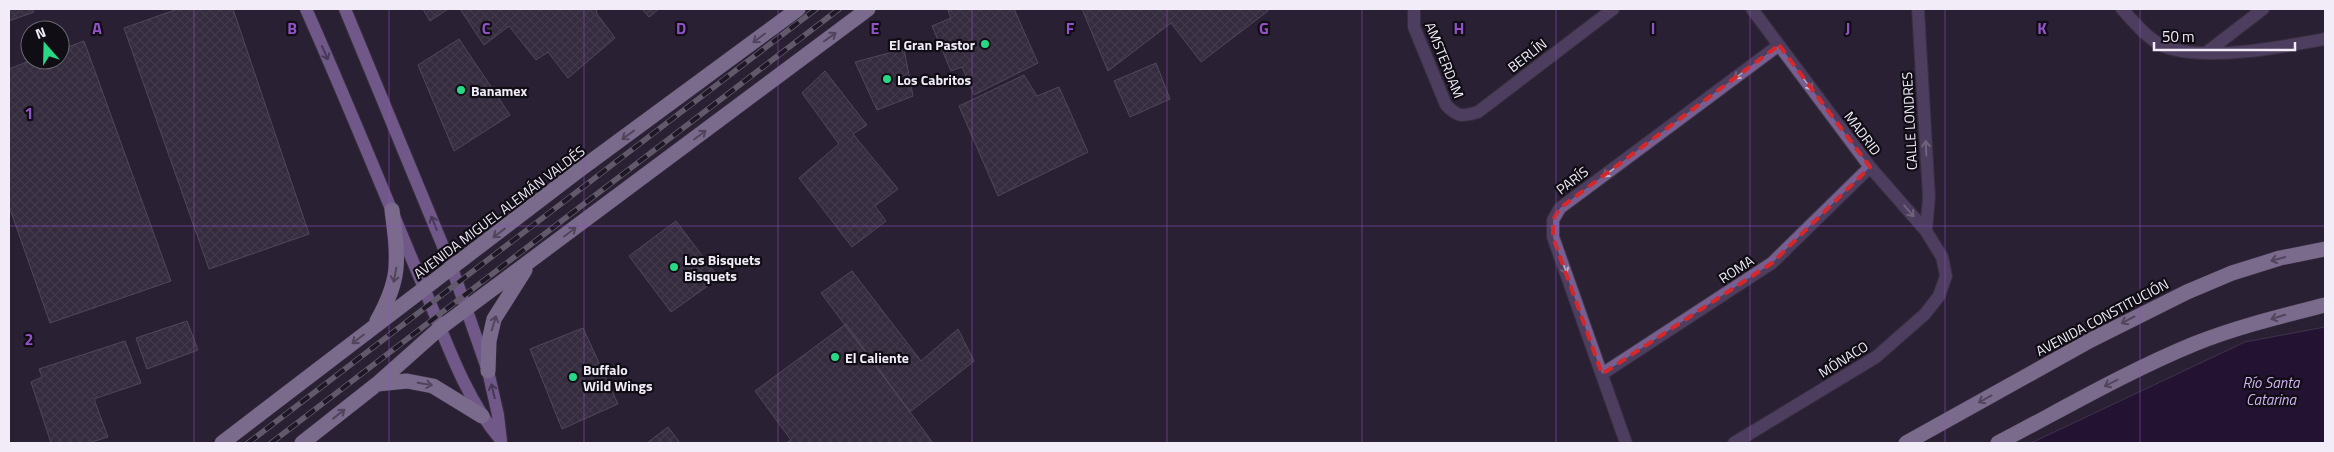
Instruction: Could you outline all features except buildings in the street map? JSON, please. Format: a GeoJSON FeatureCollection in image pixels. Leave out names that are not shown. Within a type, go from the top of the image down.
{"type":"FeatureCollection","features":[{"type":"Feature","properties":{"kind":"highway","name":"AVENIDA MIGUEL ALEMÁN VALDÉS"},"geometry":{"type":"LineString","coordinates":[[222,443],[798,9]]}},
{"type":"Feature","properties":{"kind":"highway"},"geometry":{"type":"LineString","coordinates":[[302,443],[377,384],[440,328],[868,9]]}},
{"type":"Feature","properties":{"kind":"highway"},"geometry":{"type":"LineString","coordinates":[[374,327],[386,306],[396,277],[397,252],[392,210]]}},
{"type":"Feature","properties":{"kind":"highway","name":"AVENIDA CONSTITUCIÓN"},"geometry":{"type":"LineString","coordinates":[[1906,443],[2084,344],[2179,295],[2232,273],[2280,258],[2325,248]]}},
{"type":"Feature","properties":{"kind":"highway"},"geometry":{"type":"LineString","coordinates":[[488,372],[489,342],[494,319],[530,261]]}},
{"type":"Feature","properties":{"kind":"highway"},"geometry":{"type":"LineString","coordinates":[[1998,443],[2120,378],[2196,343],[2291,313],[2325,305]]}},
{"type":"Feature","properties":{"kind":"highway"},"geometry":{"type":"LineString","coordinates":[[377,384],[407,381],[433,386],[482,416]]}},
{"type":"Feature","properties":{"kind":"main road"},"geometry":{"type":"LineString","coordinates":[[306,9],[440,328],[482,416],[501,441]]}},
{"type":"Feature","properties":{"kind":"main road"},"geometry":{"type":"LineString","coordinates":[[345,9],[452,268],[488,372],[498,414],[501,441]]}},
{"type":"Feature","properties":{"kind":"street","name":"BERLÍN"},"geometry":{"type":"LineString","coordinates":[[1456,115],[1465,116],[1478,112],[1612,9]]}},
{"type":"Feature","properties":{"kind":"street","name":"MADRID"},"geometry":{"type":"LineString","coordinates":[[1752,9],[1870,167],[1926,231],[1942,257],[1946,276]]}},
{"type":"Feature","properties":{"kind":"street","name":"CALLE LONDRES"},"geometry":{"type":"LineString","coordinates":[[1918,9],[1929,197],[1926,231]]}},
{"type":"Feature","properties":{"kind":"street"},"geometry":{"type":"LineString","coordinates":[[2122,9],[2146,35],[2172,49],[2206,52],[2265,50],[2325,39]]}},
{"type":"Feature","properties":{"kind":"street"},"geometry":{"type":"LineString","coordinates":[[2206,52],[2263,9]]}},
{"type":"Feature","properties":{"kind":"street","name":"AMSTERDAM"},"geometry":{"type":"LineString","coordinates":[[1413,11],[1414,27],[1446,105],[1456,115]]}},
{"type":"Feature","properties":{"kind":"street","name":"PARÍS"},"geometry":{"type":"LineString","coordinates":[[1626,443],[1553,237],[1553,220],[1560,208],[1779,45]]}},
{"type":"Feature","properties":{"kind":"street","name":"ROMA"},"geometry":{"type":"LineString","coordinates":[[1602,374],[1772,263],[1870,167]]}},
{"type":"Feature","properties":{"kind":"street","name":"MÓNACO"},"geometry":{"type":"LineString","coordinates":[[1734,443],[1876,357],[1925,314],[1939,296],[1946,276]]}},
{"type":"Feature","properties":{"kind":"highlighted area"},"geometry":{"type":"Polygon","coordinates":[[[1779,45],[1870,167],[1772,263],[1602,374],[1553,237],[1553,220],[1560,208],[1779,45]]]}},
{"type":"Feature","properties":{"kind":"water","name":"Río Santa Catarina"},"geometry":{"type":"Polygon","coordinates":[[[2325,327],[2325,443],[2031,443],[2245,342],[2325,327]]]}},
{"type":"Feature","properties":{"kind":"railway"},"geometry":{"type":"LineString","coordinates":[[248,443],[816,9]]}},
{"type":"Feature","properties":{"kind":"railway"},"geometry":{"type":"LineString","coordinates":[[271,443],[839,9]]}},
{"type":"Feature","properties":{"kind":"place","name":"El Gran Pastor"},"geometry":{"type":"Point","coordinates":[985,44]}},
{"type":"Feature","properties":{"kind":"place","name":"Los Cabritos"},"geometry":{"type":"Point","coordinates":[887,79]}},
{"type":"Feature","properties":{"kind":"place","name":"Banamex"},"geometry":{"type":"Point","coordinates":[461,90]}},
{"type":"Feature","properties":{"kind":"place","name":"Los Bisquets Bisquets"},"geometry":{"type":"Point","coordinates":[674,267]}},
{"type":"Feature","properties":{"kind":"place","name":"El Caliente"},"geometry":{"type":"Point","coordinates":[835,357]}},
{"type":"Feature","properties":{"kind":"place","name":"Buffalo Wild Wings"},"geometry":{"type":"Point","coordinates":[573,377]}}]}
